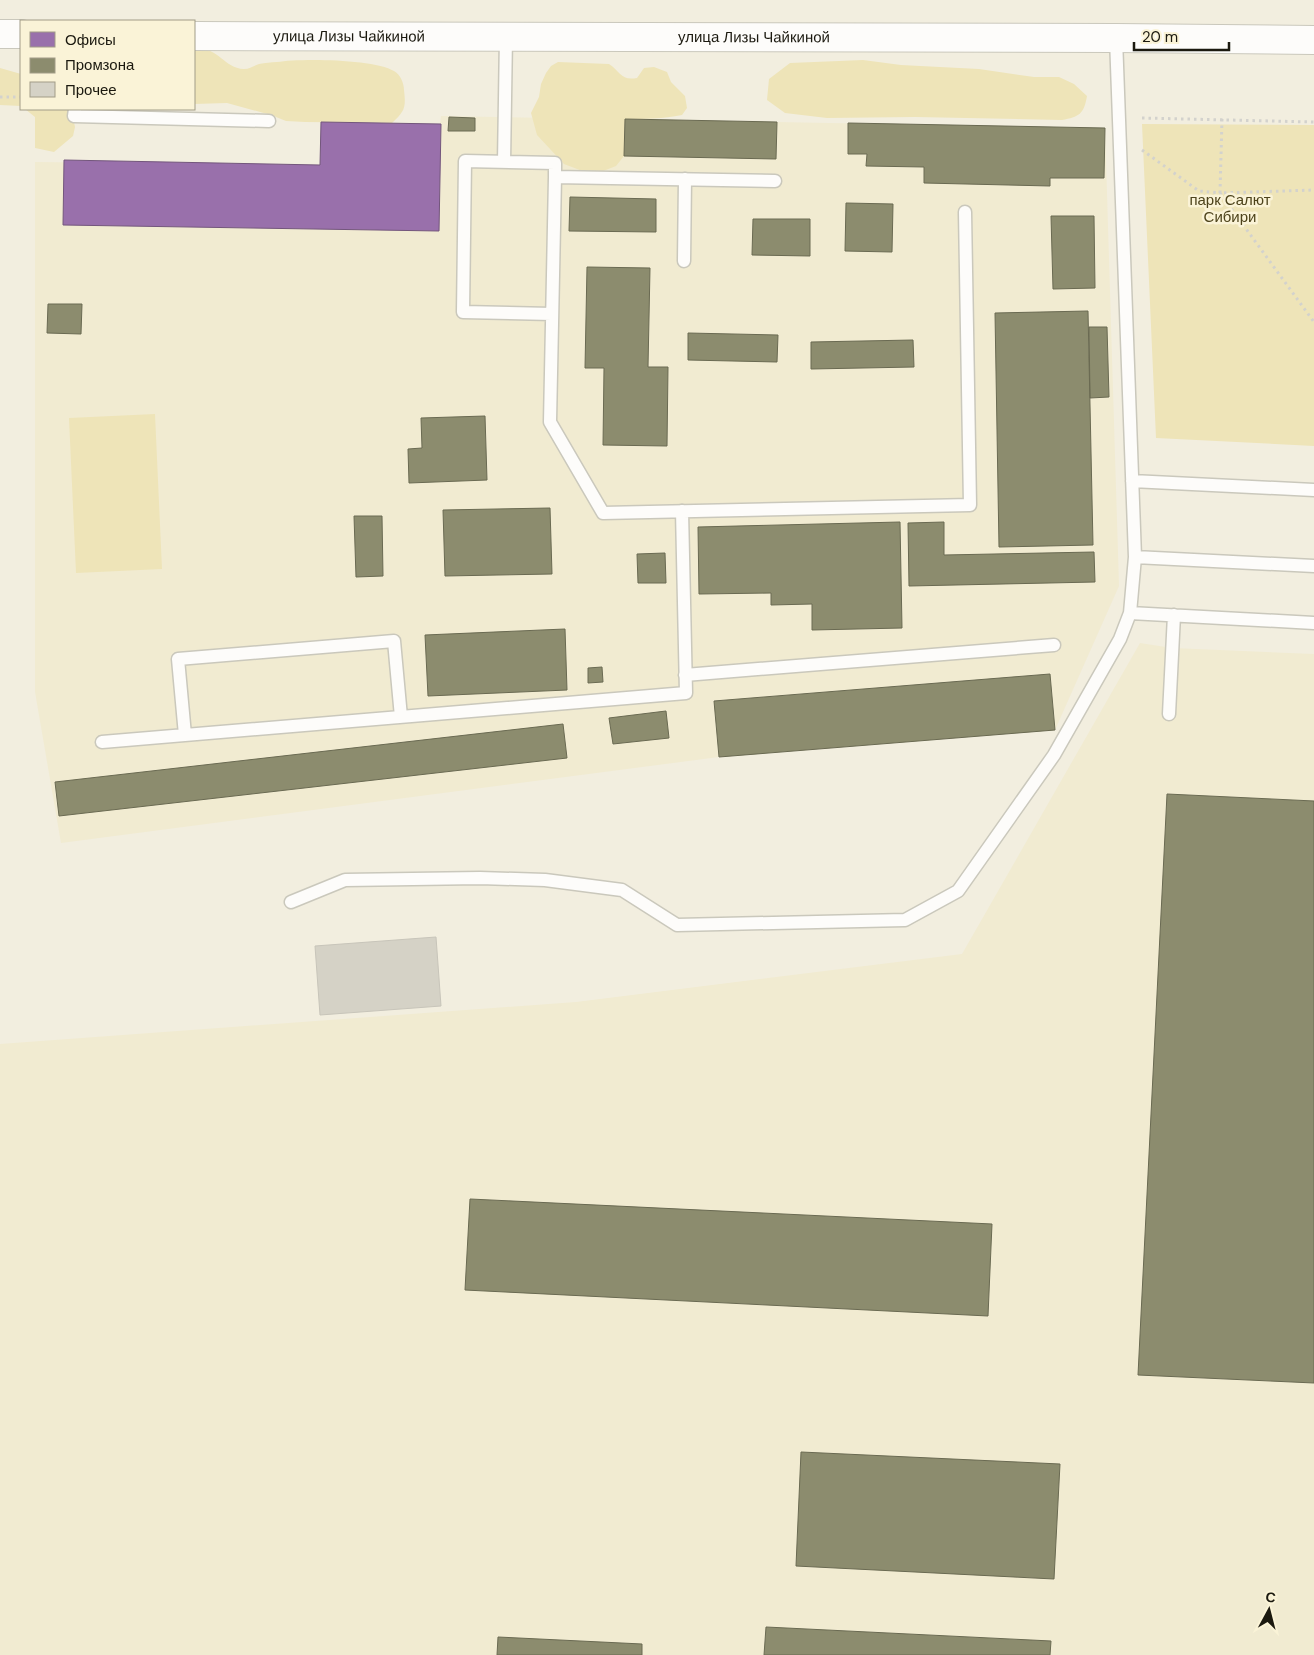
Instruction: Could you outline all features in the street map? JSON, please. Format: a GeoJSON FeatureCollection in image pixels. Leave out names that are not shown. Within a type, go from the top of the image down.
{"type":"FeatureCollection","features":[{"type":"Feature","properties":{"kind":"main road"},"geometry":{"type":"LineString","coordinates":[[0,34],[20,34]]}},
{"type":"Feature","properties":{"kind":"main road","name":"улица Лизы Чайкиной"},"geometry":{"type":"LineString","coordinates":[[195,36],[1314,40]]}},
{"type":"Feature","properties":{"kind":"lane"},"geometry":{"type":"LineString","coordinates":[[504,162],[506,36]]}},
{"type":"Feature","properties":{"kind":"lane"},"geometry":{"type":"LineString","coordinates":[[291,902],[345,880],[480,878],[545,880],[622,890],[676,925],[905,920],[958,891],[1054,755],[1120,639],[1130,613],[1135,557],[1116,38]]}},
{"type":"Feature","properties":{"kind":"lane"},"geometry":{"type":"LineString","coordinates":[[75,110],[74,116],[269,121]]}},
{"type":"Feature","properties":{"kind":"lane"},"geometry":{"type":"LineString","coordinates":[[552,314],[463,312],[465,161],[555,163],[550,422],[603,513],[970,505],[964,212]]}},
{"type":"Feature","properties":{"kind":"lane"},"geometry":{"type":"LineString","coordinates":[[554,177],[775,181]]}},
{"type":"Feature","properties":{"kind":"lane"},"geometry":{"type":"LineString","coordinates":[[684,261],[685,179]]}},
{"type":"Feature","properties":{"kind":"lane"},"geometry":{"type":"LineString","coordinates":[[1132,481],[1314,490]]}},
{"type":"Feature","properties":{"kind":"lane"},"geometry":{"type":"LineString","coordinates":[[102,742],[686,693],[682,511]]}},
{"type":"Feature","properties":{"kind":"lane"},"geometry":{"type":"LineString","coordinates":[[1135,557],[1314,566]]}},
{"type":"Feature","properties":{"kind":"lane"},"geometry":{"type":"LineString","coordinates":[[1130,613],[1314,623]]}},
{"type":"Feature","properties":{"kind":"lane"},"geometry":{"type":"LineString","coordinates":[[1169,714],[1174,616]]}},
{"type":"Feature","properties":{"kind":"lane"},"geometry":{"type":"LineString","coordinates":[[185,735],[178,659],[394,641],[401,717]]}},
{"type":"Feature","properties":{"kind":"lane"},"geometry":{"type":"LineString","coordinates":[[685,675],[1054,645]]}},
{"type":"Feature","properties":{"kind":"path"},"geometry":{"type":"LineString","coordinates":[[0,97],[20,97]]}},
{"type":"Feature","properties":{"kind":"path"},"geometry":{"type":"LineString","coordinates":[[1119,117],[1314,122]]}},
{"type":"Feature","properties":{"kind":"path"},"geometry":{"type":"LineString","coordinates":[[1222,120],[1220,192],[1314,322]]}},
{"type":"Feature","properties":{"kind":"path"},"geometry":{"type":"LineString","coordinates":[[1120,133],[1200,191],[1314,190]]}},
{"type":"Feature","properties":{"kind":"shaded area"},"geometry":{"type":"Polygon","coordinates":[[[441,116],[1105,128],[1119,586],[1055,730],[719,757],[61,843],[35,692],[35,162],[320,165],[321,122],[440,124],[441,116]]]}},
{"type":"Feature","properties":{"kind":"shaded area"},"geometry":{"type":"Polygon","coordinates":[[[1140,643],[1172,648],[1314,654],[1314,1655],[0,1655],[0,1044],[576,1002],[962,954],[1140,643]]]}},
{"type":"Feature","properties":{"kind":"green space"},"geometry":{"type":"Polygon","coordinates":[[[195,48],[210,51],[231,65],[244,69],[264,63],[302,60],[337,60],[371,64],[396,72],[403,84],[405,96],[404,109],[392,123],[286,121],[227,103],[195,104],[195,48]]]}},
{"type":"Feature","properties":{"kind":"green space"},"geometry":{"type":"Polygon","coordinates":[[[863,60],[901,65],[979,69],[1034,77],[1059,77],[1074,84],[1087,96],[1080,114],[1073,118],[1062,120],[915,117],[827,118],[785,113],[767,100],[769,79],[790,63],[863,60]]]}},
{"type":"Feature","properties":{"kind":"green space"},"geometry":{"type":"Polygon","coordinates":[[[558,62],[609,64],[624,77],[632,79],[637,78],[644,68],[654,67],[667,72],[671,82],[685,96],[687,108],[682,115],[654,119],[625,119],[624,156],[616,166],[598,173],[585,172],[564,164],[537,135],[531,113],[539,97],[541,84],[546,73],[551,66],[558,62]]]}},
{"type":"Feature","properties":{"kind":"green space"},"geometry":{"type":"Polygon","coordinates":[[[0,68],[20,74],[20,106],[0,105],[0,68]]]}},
{"type":"Feature","properties":{"kind":"green space"},"geometry":{"type":"Polygon","coordinates":[[[26,110],[71,110],[75,127],[73,136],[54,152],[35,148],[35,117],[26,110]]]}},
{"type":"Feature","properties":{"kind":"green space","name":"парк Салют Сибири"},"geometry":{"type":"Polygon","coordinates":[[[1142,124],[1314,125],[1314,446],[1156,438],[1142,124]]]}},
{"type":"Feature","properties":{"kind":"green space"},"geometry":{"type":"Polygon","coordinates":[[[155,414],[162,569],[76,573],[69,418],[155,414]]]}},
{"type":"Feature","properties":{"kind":"building: Офисы"},"geometry":{"type":"Polygon","coordinates":[[[321,122],[441,124],[439,231],[63,225],[64,160],[320,165],[321,122]]]}},
{"type":"Feature","properties":{"kind":"building: Промзона"},"geometry":{"type":"Polygon","coordinates":[[[449,117],[475,118],[475,131],[448,131],[449,117]]]}},
{"type":"Feature","properties":{"kind":"building: Промзона"},"geometry":{"type":"Polygon","coordinates":[[[625,119],[777,122],[776,159],[624,156],[625,119]]]}},
{"type":"Feature","properties":{"kind":"building: Промзона"},"geometry":{"type":"Polygon","coordinates":[[[848,123],[1105,128],[1104,178],[1050,178],[1050,186],[924,183],[924,167],[866,166],[867,154],[848,154],[848,123]]]}},
{"type":"Feature","properties":{"kind":"building: Промзона"},"geometry":{"type":"Polygon","coordinates":[[[570,197],[656,199],[656,232],[569,231],[570,197]]]}},
{"type":"Feature","properties":{"kind":"building: Промзона"},"geometry":{"type":"Polygon","coordinates":[[[846,203],[893,204],[892,252],[845,251],[846,203]]]}},
{"type":"Feature","properties":{"kind":"building: Промзона"},"geometry":{"type":"Polygon","coordinates":[[[1051,216],[1094,216],[1095,288],[1053,289],[1051,216]]]}},
{"type":"Feature","properties":{"kind":"building: Промзона"},"geometry":{"type":"Polygon","coordinates":[[[753,219],[810,219],[810,256],[752,255],[753,219]]]}},
{"type":"Feature","properties":{"kind":"building: Промзона"},"geometry":{"type":"Polygon","coordinates":[[[587,267],[650,268],[648,367],[668,367],[667,446],[603,445],[604,368],[585,368],[587,267]]]}},
{"type":"Feature","properties":{"kind":"building: Промзона"},"geometry":{"type":"Polygon","coordinates":[[[48,304],[82,304],[81,334],[47,333],[48,304]]]}},
{"type":"Feature","properties":{"kind":"building: Промзона"},"geometry":{"type":"Polygon","coordinates":[[[1088,311],[1093,545],[999,547],[995,313],[1088,311]]]}},
{"type":"Feature","properties":{"kind":"building: Промзона"},"geometry":{"type":"Polygon","coordinates":[[[1089,327],[1107,327],[1109,397],[1090,398],[1089,327]]]}},
{"type":"Feature","properties":{"kind":"building: Промзона"},"geometry":{"type":"Polygon","coordinates":[[[688,333],[778,335],[777,362],[688,360],[688,333]]]}},
{"type":"Feature","properties":{"kind":"building: Промзона"},"geometry":{"type":"Polygon","coordinates":[[[913,340],[914,367],[811,369],[811,342],[913,340]]]}},
{"type":"Feature","properties":{"kind":"building: Промзона"},"geometry":{"type":"Polygon","coordinates":[[[485,416],[487,480],[409,483],[408,449],[422,448],[421,418],[485,416]]]}},
{"type":"Feature","properties":{"kind":"building: Промзона"},"geometry":{"type":"Polygon","coordinates":[[[550,508],[552,574],[445,576],[443,510],[550,508]]]}},
{"type":"Feature","properties":{"kind":"building: Промзона"},"geometry":{"type":"Polygon","coordinates":[[[354,516],[382,516],[383,576],[356,577],[354,516]]]}},
{"type":"Feature","properties":{"kind":"building: Промзона"},"geometry":{"type":"Polygon","coordinates":[[[900,522],[902,628],[812,630],[812,604],[771,605],[771,593],[699,594],[698,527],[900,522]]]}},
{"type":"Feature","properties":{"kind":"building: Промзона"},"geometry":{"type":"Polygon","coordinates":[[[944,522],[944,555],[1094,552],[1095,582],[909,586],[908,523],[944,522]]]}},
{"type":"Feature","properties":{"kind":"building: Промзона"},"geometry":{"type":"Polygon","coordinates":[[[665,553],[666,583],[638,583],[637,554],[665,553]]]}},
{"type":"Feature","properties":{"kind":"building: Промзона"},"geometry":{"type":"Polygon","coordinates":[[[565,629],[567,690],[428,696],[425,635],[565,629]]]}},
{"type":"Feature","properties":{"kind":"building: Промзона"},"geometry":{"type":"Polygon","coordinates":[[[602,667],[603,682],[588,683],[588,668],[602,667]]]}},
{"type":"Feature","properties":{"kind":"building: Промзона"},"geometry":{"type":"Polygon","coordinates":[[[1050,674],[1055,730],[719,757],[714,701],[1050,674]]]}},
{"type":"Feature","properties":{"kind":"building: Промзона"},"geometry":{"type":"Polygon","coordinates":[[[666,711],[669,738],[613,744],[609,718],[666,711]]]}},
{"type":"Feature","properties":{"kind":"building: Промзона"},"geometry":{"type":"Polygon","coordinates":[[[563,724],[567,758],[59,816],[55,782],[563,724]]]}},
{"type":"Feature","properties":{"kind":"building: Промзона"},"geometry":{"type":"Polygon","coordinates":[[[1167,794],[1314,801],[1314,1383],[1138,1375],[1167,794]]]}},
{"type":"Feature","properties":{"kind":"building: Промзона"},"geometry":{"type":"Polygon","coordinates":[[[470,1199],[992,1224],[988,1316],[465,1290],[470,1199]]]}},
{"type":"Feature","properties":{"kind":"building: Промзона"},"geometry":{"type":"Polygon","coordinates":[[[801,1452],[1060,1464],[1054,1579],[796,1566],[801,1452]]]}},
{"type":"Feature","properties":{"kind":"building: Промзона"},"geometry":{"type":"Polygon","coordinates":[[[766,1627],[1051,1641],[1050,1655],[764,1655],[766,1627]]]}},
{"type":"Feature","properties":{"kind":"building: Промзона"},"geometry":{"type":"Polygon","coordinates":[[[498,1637],[642,1644],[642,1655],[497,1655],[498,1637]]]}},
{"type":"Feature","properties":{"kind":"building: Прочее"},"geometry":{"type":"Polygon","coordinates":[[[436,937],[441,1006],[320,1015],[315,946],[436,937]]]}}]}
